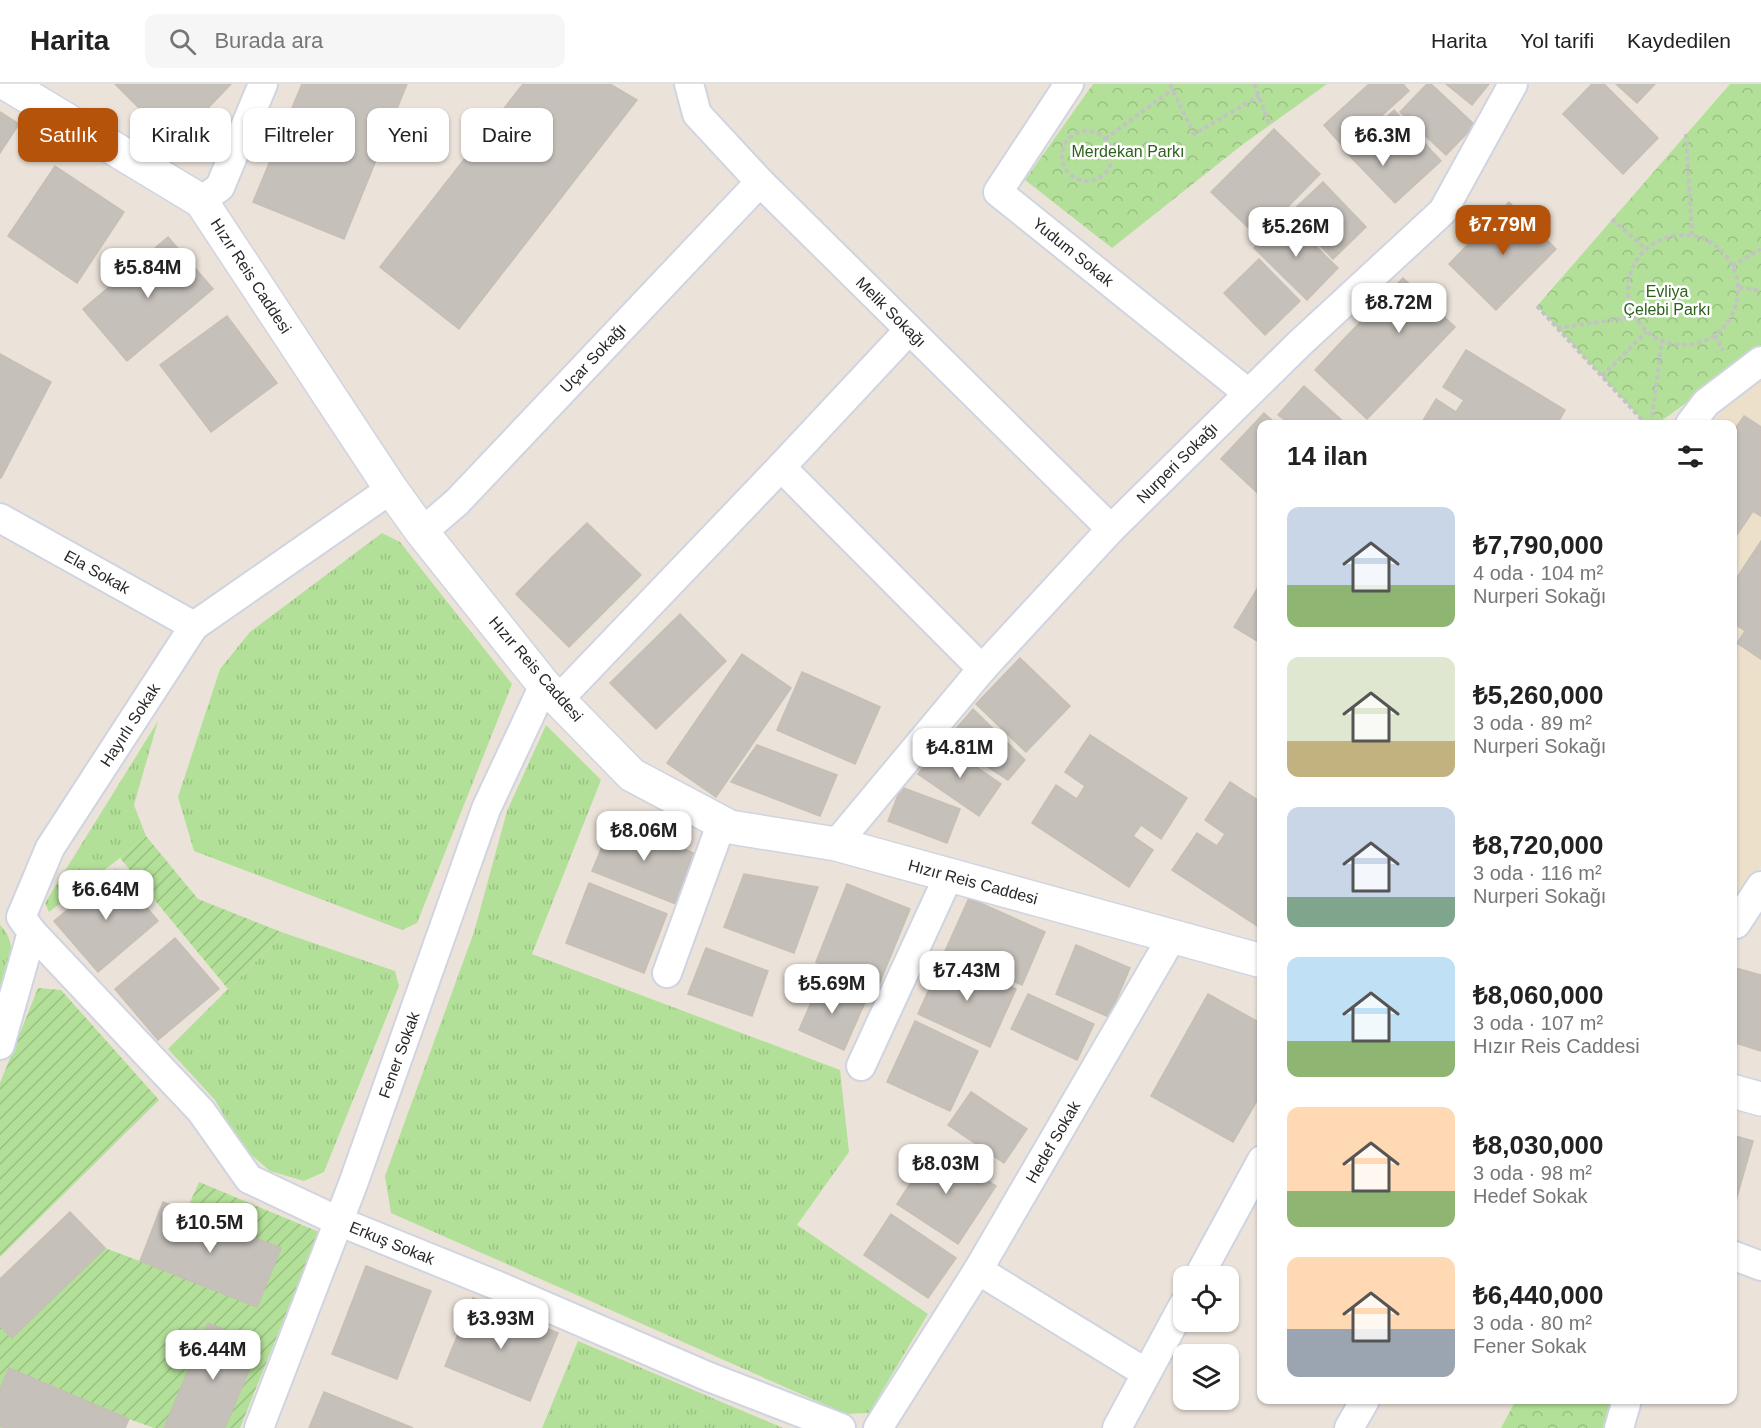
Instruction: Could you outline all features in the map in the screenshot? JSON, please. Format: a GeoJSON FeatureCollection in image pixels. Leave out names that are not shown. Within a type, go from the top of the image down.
{"type":"FeatureCollection","features":[{"type":"Feature","properties":{"kind":"street","name":"Hızır Reis Caddesi"},"geometry":{"type":"LineString","coordinates":[[7,84],[201,201],[422,532],[552,692],[632,775],[730,827],[836,844],[1257,960]]}},
{"type":"Feature","properties":{"kind":"street"},"geometry":{"type":"LineString","coordinates":[[201,201],[220,187],[263,84]]}},
{"type":"Feature","properties":{"kind":"street","name":"Melik Sokağı"},"geometry":{"type":"LineString","coordinates":[[689,84],[697,114],[760,182],[1111,529]]}},
{"type":"Feature","properties":{"kind":"street","name":"Yudum Sokak"},"geometry":{"type":"LineString","coordinates":[[1069,84],[998,192],[1248,393]]}},
{"type":"Feature","properties":{"kind":"street","name":"Nurperi Sokağı"},"geometry":{"type":"LineString","coordinates":[[836,844],[982,669],[1111,529],[1248,393],[1443,211],[1513,84]]}},
{"type":"Feature","properties":{"kind":"street","name":"Uçar Sokağı"},"geometry":{"type":"LineString","coordinates":[[422,532],[465,494],[760,182]]}},
{"type":"Feature","properties":{"kind":"street","name":"Fener Sokak"},"geometry":{"type":"LineString","coordinates":[[259,1428],[338,1221],[486,809],[552,692],[781,467],[909,330]]}},
{"type":"Feature","properties":{"kind":"street"},"geometry":{"type":"LineString","coordinates":[[1693,420],[1706,403],[1761,361]]}},
{"type":"Feature","properties":{"kind":"street"},"geometry":{"type":"LineString","coordinates":[[781,467],[982,669]]}},
{"type":"Feature","properties":{"kind":"street","name":"Hayırlı Sokak"},"geometry":{"type":"LineString","coordinates":[[32,932],[21,917],[50,848],[194,626],[392,489]]}},
{"type":"Feature","properties":{"kind":"street","name":"Ela Sokak"},"geometry":{"type":"LineString","coordinates":[[0,518],[194,626]]}},
{"type":"Feature","properties":{"kind":"street"},"geometry":{"type":"LineString","coordinates":[[667,973],[722,822]]}},
{"type":"Feature","properties":{"kind":"street"},"geometry":{"type":"LineString","coordinates":[[861,1066],[949,875]]}},
{"type":"Feature","properties":{"kind":"street"},"geometry":{"type":"LineString","coordinates":[[1737,922],[1761,886]]}},
{"type":"Feature","properties":{"kind":"street"},"geometry":{"type":"LineString","coordinates":[[0,1045],[32,932]]}},
{"type":"Feature","properties":{"kind":"street","name":"Erkuş Sokak"},"geometry":{"type":"LineString","coordinates":[[32,932],[201,1111],[249,1179],[338,1221],[709,1377],[841,1428]]}},
{"type":"Feature","properties":{"kind":"street","name":"Hedef Sokak"},"geometry":{"type":"LineString","coordinates":[[878,1428],[978,1270],[1172,937]]}},
{"type":"Feature","properties":{"kind":"street"},"geometry":{"type":"LineString","coordinates":[[1737,1092],[1761,1099]]}},
{"type":"Feature","properties":{"kind":"street"},"geometry":{"type":"LineString","coordinates":[[1204,1266],[1257,1169]]}},
{"type":"Feature","properties":{"kind":"street"},"geometry":{"type":"LineString","coordinates":[[1737,1257],[1761,1266]]}},
{"type":"Feature","properties":{"kind":"street"},"geometry":{"type":"LineString","coordinates":[[978,1270],[1146,1373]]}},
{"type":"Feature","properties":{"kind":"street"},"geometry":{"type":"LineString","coordinates":[[1116,1428],[1173,1324]]}},
{"type":"Feature","properties":{"kind":"street"},"geometry":{"type":"LineString","coordinates":[[1349,1428],[1363,1404]]}},
{"type":"Feature","properties":{"kind":"street"},"geometry":{"type":"LineString","coordinates":[[1619,1428],[1626,1404]]}},
{"type":"Feature","properties":{"kind":"path"},"geometry":{"type":"LineString","coordinates":[[1170,84],[1194,134],[1259,96]]}},
{"type":"Feature","properties":{"kind":"path"},"geometry":{"type":"LineString","coordinates":[[1254,84],[1270,125]]}},
{"type":"Feature","properties":{"kind":"path"},"geometry":{"type":"LineString","coordinates":[[1105,139],[1173,89]]}},
{"type":"Feature","properties":{"kind":"path"},"geometry":{"type":"LineString","coordinates":[[1082,132],[1098,134],[1105,139],[1112,154],[1108,169],[1103,175],[1088,181],[1080,180],[1067,171],[1062,156],[1068,140],[1082,132]]}},
{"type":"Feature","properties":{"kind":"path"},"geometry":{"type":"LineString","coordinates":[[1686,134],[1692,235]]}},
{"type":"Feature","properties":{"kind":"path"},"geometry":{"type":"LineString","coordinates":[[1612,219],[1646,249]]}},
{"type":"Feature","properties":{"kind":"path"},"geometry":{"type":"LineString","coordinates":[[1676,235],[1692,235],[1710,242],[1725,253],[1739,287],[1736,305],[1728,322],[1715,335],[1699,344],[1680,345],[1662,341],[1646,332],[1634,317],[1628,299],[1628,281],[1634,264],[1646,249],[1660,240],[1676,235]]}},
{"type":"Feature","properties":{"kind":"path"},"geometry":{"type":"LineString","coordinates":[[1732,266],[1761,249]]}},
{"type":"Feature","properties":{"kind":"path"},"geometry":{"type":"LineString","coordinates":[[1739,287],[1761,291]]}},
{"type":"Feature","properties":{"kind":"path"},"geometry":{"type":"LineString","coordinates":[[1537,306],[1643,420]]}},
{"type":"Feature","properties":{"kind":"path"},"geometry":{"type":"LineString","coordinates":[[1557,328],[1634,317]]}},
{"type":"Feature","properties":{"kind":"path"},"geometry":{"type":"LineString","coordinates":[[1602,376],[1646,332]]}},
{"type":"Feature","properties":{"kind":"path"},"geometry":{"type":"LineString","coordinates":[[1652,420],[1662,341]]}},
{"type":"Feature","properties":{"kind":"shaded area"},"geometry":{"type":"Polygon","coordinates":[[[1761,381],[1761,865],[1741,896],[1737,895],[1737,420],[1716,420],[1733,397],[1761,381]]]}},
{"type":"Feature","properties":{"kind":"green space","name":"Merdekan Parkı"},"geometry":{"type":"Polygon","coordinates":[[[1093,84],[1327,84],[1242,145],[1112,248],[1025,180],[1093,84]]]}},
{"type":"Feature","properties":{"kind":"green space","name":"Evliya Çelebi Parkı"},"geometry":{"type":"Polygon","coordinates":[[[1730,84],[1761,84],[1761,349],[1663,420],[1642,420],[1537,306],[1730,84]]]}},
{"type":"Feature","properties":{"kind":"green space"},"geometry":{"type":"Polygon","coordinates":[[[382,533],[400,542],[512,684],[417,923],[402,930],[194,851],[178,797],[220,669],[250,632],[382,533]]]}},
{"type":"Feature","properties":{"kind":"green space"},"geometry":{"type":"Polygon","coordinates":[[[158,721],[134,805],[146,836],[49,912],[45,903],[158,721]]]}},
{"type":"Feature","properties":{"kind":"green space"},"geometry":{"type":"Polygon","coordinates":[[[546,725],[601,780],[532,954],[840,1070],[849,1152],[797,1225],[928,1314],[869,1413],[846,1414],[391,1213],[385,1176],[474,932],[507,811],[546,725]]]}},
{"type":"Feature","properties":{"kind":"green space"},"geometry":{"type":"Polygon","coordinates":[[[146,836],[198,899],[284,933],[228,989],[120,858],[146,836]]]}},
{"type":"Feature","properties":{"kind":"green space"},"geometry":{"type":"Polygon","coordinates":[[[0,925],[7,933],[12,953],[0,1005],[0,925]]]}},
{"type":"Feature","properties":{"kind":"green space"},"geometry":{"type":"Polygon","coordinates":[[[284,933],[395,971],[399,986],[324,1172],[304,1181],[270,1171],[242,1147],[215,1100],[168,1049],[284,933]]]}},
{"type":"Feature","properties":{"kind":"green space"},"geometry":{"type":"Polygon","coordinates":[[[38,988],[61,990],[159,1100],[0,1257],[0,1083],[38,988]]]}},
{"type":"Feature","properties":{"kind":"green space"},"geometry":{"type":"Polygon","coordinates":[[[199,1182],[319,1232],[240,1428],[154,1428],[129,1419],[103,1428],[0,1428],[0,1326],[12,1338],[105,1248],[161,1269],[199,1182]]]}},
{"type":"Feature","properties":{"kind":"green space"},"geometry":{"type":"Polygon","coordinates":[[[578,1341],[783,1428],[542,1428],[578,1341]]]}},
{"type":"Feature","properties":{"kind":"green space"},"geometry":{"type":"Polygon","coordinates":[[[1514,1404],[1610,1404],[1603,1428],[1501,1428],[1514,1404]]]}},
{"type":"Feature","properties":{"kind":"building"},"geometry":{"type":"Polygon","coordinates":[[[115,84],[231,84],[209,108],[139,108],[115,84]]]}},
{"type":"Feature","properties":{"kind":"building"},"geometry":{"type":"Polygon","coordinates":[[[302,84],[407,84],[397,108],[367,108],[367,162],[375,162],[344,239],[253,202],[270,162],[355,162],[355,108],[292,108],[302,84]]]}},
{"type":"Feature","properties":{"kind":"building"},"geometry":{"type":"Polygon","coordinates":[[[523,84],[610,84],[637,100],[459,329],[380,267],[462,162],[553,162],[553,108],[504,108],[523,84]]]}},
{"type":"Feature","properties":{"kind":"building"},"geometry":{"type":"Polygon","coordinates":[[[1369,84],[1403,84],[1409,91],[1345,149],[1324,125],[1369,84]]]}},
{"type":"Feature","properties":{"kind":"building"},"geometry":{"type":"Polygon","coordinates":[[[1427,84],[1431,84],[1475,125],[1446,155],[1400,112],[1427,84]]]}},
{"type":"Feature","properties":{"kind":"building"},"geometry":{"type":"Polygon","coordinates":[[[1446,84],[1489,84],[1472,105],[1446,84]]]}},
{"type":"Feature","properties":{"kind":"building"},"geometry":{"type":"Polygon","coordinates":[[[1592,84],[1604,84],[1658,138],[1623,174],[1563,114],[1592,84]]]}},
{"type":"Feature","properties":{"kind":"building"},"geometry":{"type":"Polygon","coordinates":[[[1616,84],[1655,84],[1637,103],[1616,84]]]}},
{"type":"Feature","properties":{"kind":"building"},"geometry":{"type":"Polygon","coordinates":[[[1394,110],[1441,161],[1419,181],[1372,131],[1394,110]]]}},
{"type":"Feature","properties":{"kind":"building"},"geometry":{"type":"Polygon","coordinates":[[[0,112],[18,126],[0,153],[0,112]]]}},
{"type":"Feature","properties":{"kind":"building"},"geometry":{"type":"Polygon","coordinates":[[[1274,129],[1320,174],[1258,237],[1211,192],[1274,129]]]}},
{"type":"Feature","properties":{"kind":"building"},"geometry":{"type":"Polygon","coordinates":[[[1372,131],[1419,181],[1395,203],[1347,153],[1372,131]]]}},
{"type":"Feature","properties":{"kind":"building"},"geometry":{"type":"Polygon","coordinates":[[[55,166],[124,212],[77,283],[8,236],[55,166]]]}},
{"type":"Feature","properties":{"kind":"building"},"geometry":{"type":"Polygon","coordinates":[[[1323,182],[1366,227],[1333,259],[1290,213],[1323,182]]]}},
{"type":"Feature","properties":{"kind":"building"},"geometry":{"type":"Polygon","coordinates":[[[1509,202],[1556,249],[1496,310],[1449,264],[1509,202]]]}},
{"type":"Feature","properties":{"kind":"building"},"geometry":{"type":"Polygon","coordinates":[[[1285,216],[1338,268],[1307,300],[1254,248],[1285,216]]]}},
{"type":"Feature","properties":{"kind":"building"},"geometry":{"type":"Polygon","coordinates":[[[168,237],[213,289],[127,361],[83,309],[168,237]]]}},
{"type":"Feature","properties":{"kind":"building"},"geometry":{"type":"Polygon","coordinates":[[[1259,259],[1300,301],[1265,335],[1224,293],[1259,259]]]}},
{"type":"Feature","properties":{"kind":"building"},"geometry":{"type":"Polygon","coordinates":[[[1403,278],[1455,327],[1395,390],[1342,341],[1403,278]]]}},
{"type":"Feature","properties":{"kind":"building"},"geometry":{"type":"Polygon","coordinates":[[[227,316],[277,383],[211,432],[160,365],[227,316]]]}},
{"type":"Feature","properties":{"kind":"building"},"geometry":{"type":"Polygon","coordinates":[[[1342,341],[1395,390],[1367,419],[1315,370],[1342,341]]]}},
{"type":"Feature","properties":{"kind":"building"},"geometry":{"type":"Polygon","coordinates":[[[1466,350],[1565,410],[1559,420],[1423,420],[1436,399],[1456,412],[1464,400],[1443,387],[1466,350]]]}},
{"type":"Feature","properties":{"kind":"building"},"geometry":{"type":"Polygon","coordinates":[[[0,354],[51,382],[1,478],[0,478],[0,354]]]}},
{"type":"Feature","properties":{"kind":"building"},"geometry":{"type":"Polygon","coordinates":[[[1304,386],[1342,420],[1285,420],[1278,415],[1304,386]]]}},
{"type":"Feature","properties":{"kind":"building"},"geometry":{"type":"Polygon","coordinates":[[[1264,413],[1272,420],[1257,420],[1264,413]]]}},
{"type":"Feature","properties":{"kind":"building"},"geometry":{"type":"Polygon","coordinates":[[[1744,416],[1761,427],[1761,516],[1753,511],[1737,535],[1737,426],[1744,416]]]}},
{"type":"Feature","properties":{"kind":"building"},"geometry":{"type":"Polygon","coordinates":[[[1257,420],[1257,492],[1221,459],[1257,420]]]}},
{"type":"Feature","properties":{"kind":"building"},"geometry":{"type":"Polygon","coordinates":[[[587,523],[641,575],[606,610],[552,557],[587,523]]]}},
{"type":"Feature","properties":{"kind":"building"},"geometry":{"type":"Polygon","coordinates":[[[1761,541],[1761,659],[1737,643],[1745,631],[1737,625],[1737,577],[1761,541]]]}},
{"type":"Feature","properties":{"kind":"building"},"geometry":{"type":"Polygon","coordinates":[[[552,557],[606,610],[569,647],[516,594],[552,557]]]}},
{"type":"Feature","properties":{"kind":"building"},"geometry":{"type":"Polygon","coordinates":[[[1257,589],[1257,641],[1234,627],[1257,589]]]}},
{"type":"Feature","properties":{"kind":"building"},"geometry":{"type":"Polygon","coordinates":[[[680,614],[726,661],[656,729],[610,683],[680,614]]]}},
{"type":"Feature","properties":{"kind":"building"},"geometry":{"type":"Polygon","coordinates":[[[742,654],[791,688],[716,797],[667,763],[742,654]]]}},
{"type":"Feature","properties":{"kind":"building"},"geometry":{"type":"Polygon","coordinates":[[[1020,658],[1070,706],[1026,752],[976,704],[1020,658]]]}},
{"type":"Feature","properties":{"kind":"building"},"geometry":{"type":"Polygon","coordinates":[[[802,672],[880,707],[855,764],[777,730],[802,672]]]}},
{"type":"Feature","properties":{"kind":"building"},"geometry":{"type":"Polygon","coordinates":[[[973,709],[1025,760],[1008,780],[946,740],[973,709]]]}},
{"type":"Feature","properties":{"kind":"building"},"geometry":{"type":"Polygon","coordinates":[[[1090,735],[1187,798],[1161,839],[1141,825],[1133,836],[1153,850],[1129,887],[1032,823],[1056,785],[1077,799],[1085,786],[1065,772],[1090,735]]]}},
{"type":"Feature","properties":{"kind":"building"},"geometry":{"type":"Polygon","coordinates":[[[940,742],[1001,784],[979,816],[918,774],[940,742]]]}},
{"type":"Feature","properties":{"kind":"building"},"geometry":{"type":"Polygon","coordinates":[[[757,745],[837,775],[820,816],[731,782],[757,745]]]}},
{"type":"Feature","properties":{"kind":"building"},"geometry":{"type":"Polygon","coordinates":[[[1230,782],[1257,800],[1257,926],[1172,870],[1197,833],[1217,846],[1225,834],[1205,820],[1230,782]]]}},
{"type":"Feature","properties":{"kind":"building"},"geometry":{"type":"Polygon","coordinates":[[[901,787],[960,809],[947,843],[888,821],[901,787]]]}},
{"type":"Feature","properties":{"kind":"building"},"geometry":{"type":"Polygon","coordinates":[[[613,820],[696,854],[676,904],[592,871],[613,820]]]}},
{"type":"Feature","properties":{"kind":"building"},"geometry":{"type":"Polygon","coordinates":[[[115,870],[158,921],[98,972],[54,921],[115,870]]]}},
{"type":"Feature","properties":{"kind":"building"},"geometry":{"type":"Polygon","coordinates":[[[744,874],[818,887],[794,953],[724,927],[744,874]]]}},
{"type":"Feature","properties":{"kind":"building"},"geometry":{"type":"Polygon","coordinates":[[[589,883],[667,914],[644,973],[566,943],[589,883]]]}},
{"type":"Feature","properties":{"kind":"building"},"geometry":{"type":"Polygon","coordinates":[[[847,884],[910,909],[878,987],[816,962],[847,884]]]}},
{"type":"Feature","properties":{"kind":"building"},"geometry":{"type":"Polygon","coordinates":[[[969,898],[1045,932],[1022,985],[945,951],[969,898]]]}},
{"type":"Feature","properties":{"kind":"building"},"geometry":{"type":"Polygon","coordinates":[[[175,938],[219,989],[158,1040],[115,989],[175,938]]]}},
{"type":"Feature","properties":{"kind":"building"},"geometry":{"type":"Polygon","coordinates":[[[1076,945],[1130,968],[1109,1017],[1056,994],[1076,945]]]}},
{"type":"Feature","properties":{"kind":"building"},"geometry":{"type":"Polygon","coordinates":[[[706,948],[768,971],[752,1016],[688,994],[706,948]]]}},
{"type":"Feature","properties":{"kind":"building"},"geometry":{"type":"Polygon","coordinates":[[[944,956],[1016,989],[990,1047],[918,1014],[944,956]]]}},
{"type":"Feature","properties":{"kind":"building"},"geometry":{"type":"Polygon","coordinates":[[[1737,968],[1761,975],[1761,1051],[1737,1044],[1737,968]]]}},
{"type":"Feature","properties":{"kind":"building"},"geometry":{"type":"Polygon","coordinates":[[[821,980],[866,1000],[844,1050],[799,1030],[821,980]]]}},
{"type":"Feature","properties":{"kind":"building"},"geometry":{"type":"Polygon","coordinates":[[[1028,994],[1094,1024],[1077,1060],[1011,1029],[1028,994]]]}},
{"type":"Feature","properties":{"kind":"building"},"geometry":{"type":"Polygon","coordinates":[[[1208,994],[1257,1021],[1257,1101],[1233,1142],[1151,1096],[1208,994]]]}},
{"type":"Feature","properties":{"kind":"building"},"geometry":{"type":"Polygon","coordinates":[[[915,1021],[978,1051],[950,1111],[887,1082],[915,1021]]]}},
{"type":"Feature","properties":{"kind":"building"},"geometry":{"type":"Polygon","coordinates":[[[971,1092],[1027,1129],[1004,1163],[948,1125],[971,1092]]]}},
{"type":"Feature","properties":{"kind":"building"},"geometry":{"type":"Polygon","coordinates":[[[1737,1136],[1753,1141],[1737,1197],[1737,1136]]]}},
{"type":"Feature","properties":{"kind":"building"},"geometry":{"type":"Polygon","coordinates":[[[934,1147],[996,1186],[958,1244],[897,1204],[934,1147]]]}},
{"type":"Feature","properties":{"kind":"building"},"geometry":{"type":"Polygon","coordinates":[[[163,1202],[281,1248],[257,1307],[140,1261],[163,1202]]]}},
{"type":"Feature","properties":{"kind":"building"},"geometry":{"type":"Polygon","coordinates":[[[70,1212],[105,1248],[12,1338],[0,1326],[0,1279],[70,1212]]]}},
{"type":"Feature","properties":{"kind":"building"},"geometry":{"type":"Polygon","coordinates":[[[891,1214],[956,1258],[928,1298],[864,1255],[891,1214]]]}},
{"type":"Feature","properties":{"kind":"building"},"geometry":{"type":"Polygon","coordinates":[[[366,1266],[431,1291],[397,1379],[332,1354],[366,1266]]]}},
{"type":"Feature","properties":{"kind":"building"},"geometry":{"type":"Polygon","coordinates":[[[473,1298],[558,1333],[530,1401],[445,1366],[473,1298]]]}},
{"type":"Feature","properties":{"kind":"building"},"geometry":{"type":"Polygon","coordinates":[[[208,1323],[260,1344],[225,1428],[164,1428],[208,1323]]]}},
{"type":"Feature","properties":{"kind":"building"},"geometry":{"type":"Polygon","coordinates":[[[9,1368],[129,1419],[125,1428],[6,1428],[0,1426],[0,1389],[9,1368]]]}},
{"type":"Feature","properties":{"kind":"building"},"geometry":{"type":"Polygon","coordinates":[[[324,1392],[413,1428],[309,1428],[324,1392]]]}}]}
